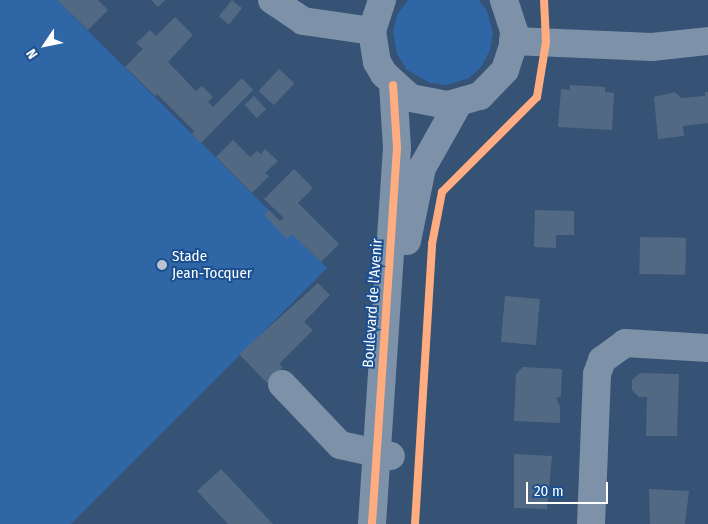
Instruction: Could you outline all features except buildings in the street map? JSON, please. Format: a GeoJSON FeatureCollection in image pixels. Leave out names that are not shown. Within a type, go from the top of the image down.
{"type":"FeatureCollection","features":[{"type":"Feature","properties":{"kind":"street"},"geometry":{"type":"LineString","coordinates":[[272,0],[303,21],[372,31]]}},
{"type":"Feature","properties":{"kind":"street"},"geometry":{"type":"LineString","coordinates":[[382,0],[372,31],[377,62],[393,85],[425,103],[458,104],[480,96],[497,81],[510,57],[513,41],[511,15],[504,0]]}},
{"type":"Feature","properties":{"kind":"street"},"geometry":{"type":"LineString","coordinates":[[513,41],[652,47],[708,41]]}},
{"type":"Feature","properties":{"kind":"street","name":"Boulevard de l'Avenir"},"geometry":{"type":"LineString","coordinates":[[388,524],[384,455],[397,148],[393,85]]}},
{"type":"Feature","properties":{"kind":"street","name":"Boulevard de l'Avenir"},"geometry":{"type":"LineString","coordinates":[[372,524],[384,455],[404,261],[414,199],[432,148],[458,104]]}},
{"type":"Feature","properties":{"kind":"street"},"geometry":{"type":"LineString","coordinates":[[591,524],[597,374],[602,360],[625,343],[708,348]]}},
{"type":"Feature","properties":{"kind":"street"},"geometry":{"type":"LineString","coordinates":[[282,384],[340,446],[384,455]]}},
{"type":"Feature","properties":{"kind":"shaded area","name":"Stade Jean-Tocquer"},"geometry":{"type":"Polygon","coordinates":[[[0,0],[57,0],[327,268],[71,524],[0,524],[0,0]]]}},
{"type":"Feature","properties":{"kind":"shaded area"},"geometry":{"type":"Polygon","coordinates":[[[408,0],[479,0],[487,11],[493,33],[490,50],[481,67],[469,78],[447,85],[430,83],[407,70],[397,54],[393,32],[397,15],[408,0]]]}},
{"type":"Feature","properties":{"kind":"cycle path"},"geometry":{"type":"LineString","coordinates":[[415,524],[432,244],[442,192],[537,97],[546,42],[544,0]]}},
{"type":"Feature","properties":{"kind":"cycle path"},"geometry":{"type":"LineString","coordinates":[[372,524],[397,148],[393,85]]}},
{"type":"Feature","properties":{"kind":"place","name":"Stade Jean-Tocquer"},"geometry":{"type":"Point","coordinates":[162,265]}}]}
